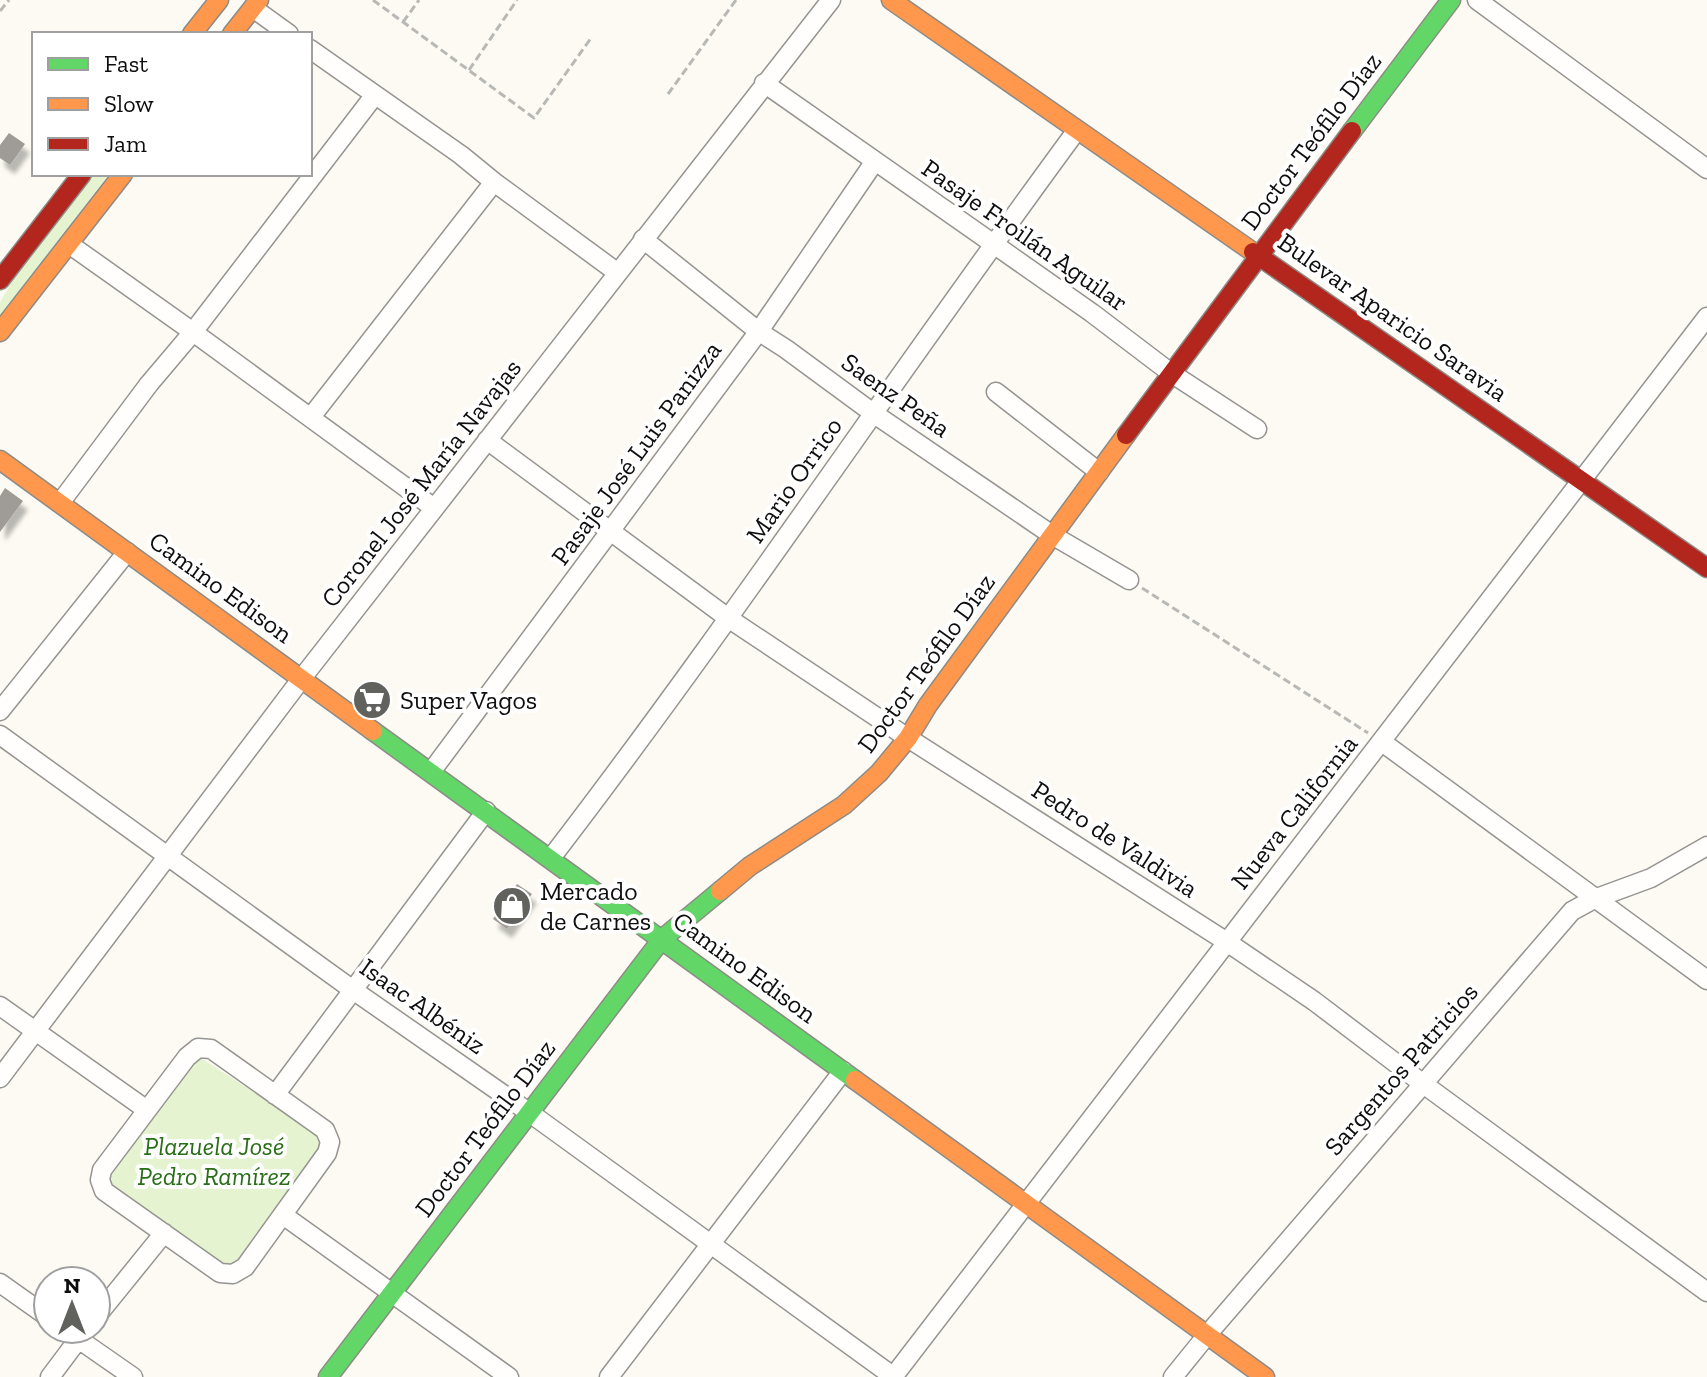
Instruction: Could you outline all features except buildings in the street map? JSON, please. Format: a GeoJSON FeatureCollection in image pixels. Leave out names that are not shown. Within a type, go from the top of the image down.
{"type":"FeatureCollection","features":[{"type":"Feature","properties":{"kind":"street"},"geometry":{"type":"LineString","coordinates":[[194,0],[214,6],[194,32]]}},
{"type":"Feature","properties":{"kind":"street","name":"Coronel José María Navajas"},"geometry":{"type":"LineString","coordinates":[[0,1078],[302,678],[831,0]]}},
{"type":"Feature","properties":{"kind":"street","name":"Bulevar Aparicio Saravia"},"geometry":{"type":"LineString","coordinates":[[891,0],[1707,568]]}},
{"type":"Feature","properties":{"kind":"street","name":"Doctor Teófilo Díaz"},"geometry":{"type":"LineString","coordinates":[[328,1377],[662,939],[750,866],[844,805],[879,773],[908,738],[928,705],[1171,373],[1451,0]]}},
{"type":"Feature","properties":{"kind":"street"},"geometry":{"type":"LineString","coordinates":[[1477,0],[1707,169]]}},
{"type":"Feature","properties":{"kind":"street"},"geometry":{"type":"LineString","coordinates":[[234,32],[256,4],[287,32]]}},
{"type":"Feature","properties":{"kind":"street"},"geometry":{"type":"LineString","coordinates":[[312,50],[461,155],[618,273]]}},
{"type":"Feature","properties":{"kind":"street","name":"Pasaje Froilán Aguilar"},"geometry":{"type":"LineString","coordinates":[[764,83],[1092,313],[1171,373],[1257,429]]}},
{"type":"Feature","properties":{"kind":"street"},"geometry":{"type":"LineString","coordinates":[[60,503],[374,96]]}},
{"type":"Feature","properties":{"kind":"street","name":"Mario Orrico"},"geometry":{"type":"LineString","coordinates":[[551,858],[613,778],[1077,130]]}},
{"type":"Feature","properties":{"kind":"street","name":"Pasaje José Luis Panizza"},"geometry":{"type":"LineString","coordinates":[[431,772],[758,331],[875,161]]}},
{"type":"Feature","properties":{"kind":"street"},"geometry":{"type":"LineString","coordinates":[[0,280],[80,176]]}},
{"type":"Feature","properties":{"kind":"street"},"geometry":{"type":"LineString","coordinates":[[0,332],[121,176]]}},
{"type":"Feature","properties":{"kind":"street"},"geometry":{"type":"LineString","coordinates":[[311,417],[494,182]]}},
{"type":"Feature","properties":{"kind":"street","name":"Saenz Peña"},"geometry":{"type":"LineString","coordinates":[[643,239],[758,331],[873,413],[1052,535],[1129,580]]}},
{"type":"Feature","properties":{"kind":"street"},"geometry":{"type":"LineString","coordinates":[[69,244],[434,508]]}},
{"type":"Feature","properties":{"kind":"street","name":"Nueva California"},"geometry":{"type":"LineString","coordinates":[[893,1377],[1707,317]]}},
{"type":"Feature","properties":{"kind":"street"},"geometry":{"type":"LineString","coordinates":[[996,392],[1099,472]]}},
{"type":"Feature","properties":{"kind":"street","name":"Pedro de Valdivia"},"geometry":{"type":"LineString","coordinates":[[487,440],[728,618],[1314,1001],[1707,1292]]}},
{"type":"Feature","properties":{"kind":"street","name":"Camino Edison"},"geometry":{"type":"LineString","coordinates":[[0,460],[1265,1377]]}},
{"type":"Feature","properties":{"kind":"street"},"geometry":{"type":"LineString","coordinates":[[0,711],[127,552]]}},
{"type":"Feature","properties":{"kind":"street","name":"Isaac Albéniz"},"geometry":{"type":"LineString","coordinates":[[0,735],[353,990],[530,1113],[893,1377]]}},
{"type":"Feature","properties":{"kind":"street"},"geometry":{"type":"LineString","coordinates":[[1382,742],[1707,980]]}},
{"type":"Feature","properties":{"kind":"street"},"geometry":{"type":"LineString","coordinates":[[275,1095],[486,811]]}},
{"type":"Feature","properties":{"kind":"street","name":"Sargentos Patricios"},"geometry":{"type":"LineString","coordinates":[[1173,1377],[1572,911],[1594,899],[1651,878],[1707,846]]}},
{"type":"Feature","properties":{"kind":"street"},"geometry":{"type":"LineString","coordinates":[[0,1006],[147,1110]]}},
{"type":"Feature","properties":{"kind":"street"},"geometry":{"type":"LineString","coordinates":[[198,1048],[211,1049],[275,1095],[325,1130],[330,1142],[327,1153],[245,1267],[233,1274],[220,1273],[104,1191],[100,1180],[102,1170],[187,1057],[198,1048]]}},
{"type":"Feature","properties":{"kind":"street"},"geometry":{"type":"LineString","coordinates":[[609,1377],[843,1071]]}},
{"type":"Feature","properties":{"kind":"street"},"geometry":{"type":"LineString","coordinates":[[283,1215],[509,1377]]}},
{"type":"Feature","properties":{"kind":"street"},"geometry":{"type":"LineString","coordinates":[[112,1297],[164,1233]]}},
{"type":"Feature","properties":{"kind":"street"},"geometry":{"type":"LineString","coordinates":[[0,1283],[32,1306]]}},
{"type":"Feature","properties":{"kind":"street"},"geometry":{"type":"LineString","coordinates":[[50,1377],[68,1345]]}},
{"type":"Feature","properties":{"kind":"street"},"geometry":{"type":"LineString","coordinates":[[92,1345],[133,1377]]}},
{"type":"Feature","properties":{"kind":"path"},"geometry":{"type":"LineString","coordinates":[[0,11],[9,0]]}},
{"type":"Feature","properties":{"kind":"path"},"geometry":{"type":"LineString","coordinates":[[373,0],[534,118],[591,38]]}},
{"type":"Feature","properties":{"kind":"path"},"geometry":{"type":"LineString","coordinates":[[403,22],[419,0]]}},
{"type":"Feature","properties":{"kind":"path"},"geometry":{"type":"LineString","coordinates":[[469,70],[517,0]]}},
{"type":"Feature","properties":{"kind":"path"},"geometry":{"type":"LineString","coordinates":[[668,94],[736,0]]}},
{"type":"Feature","properties":{"kind":"path"},"geometry":{"type":"LineString","coordinates":[[1129,580],[1382,742]]}},
{"type":"Feature","properties":{"kind":"green space"},"geometry":{"type":"Polygon","coordinates":[[[93,176],[107,176],[0,316],[0,302],[13,280],[93,176]]]}},
{"type":"Feature","properties":{"kind":"green space","name":"Plazuela José Pedro Ramírez"},"geometry":{"type":"Polygon","coordinates":[[[202,1059],[320,1134],[321,1145],[240,1261],[228,1268],[110,1184],[109,1173],[189,1063],[202,1059]]]}},
{"type":"Feature","properties":{"kind":"traffic: fast"},"geometry":{"type":"LineString","coordinates":[[1352,131],[1451,0]]}},
{"type":"Feature","properties":{"kind":"traffic: fast"},"geometry":{"type":"LineString","coordinates":[[373,731],[855,1080]]}},
{"type":"Feature","properties":{"kind":"traffic: fast"},"geometry":{"type":"LineString","coordinates":[[328,1377],[662,939],[720,891]]}},
{"type":"Feature","properties":{"kind":"traffic: slow"},"geometry":{"type":"LineString","coordinates":[[194,32],[219,0]]}},
{"type":"Feature","properties":{"kind":"traffic: slow"},"geometry":{"type":"LineString","coordinates":[[234,32],[259,0]]}},
{"type":"Feature","properties":{"kind":"traffic: slow"},"geometry":{"type":"LineString","coordinates":[[891,0],[1253,252]]}},
{"type":"Feature","properties":{"kind":"traffic: slow"},"geometry":{"type":"LineString","coordinates":[[0,332],[121,176]]}},
{"type":"Feature","properties":{"kind":"traffic: slow"},"geometry":{"type":"LineString","coordinates":[[720,891],[750,866],[844,805],[879,773],[908,738],[928,705],[1126,435]]}},
{"type":"Feature","properties":{"kind":"traffic: slow"},"geometry":{"type":"LineString","coordinates":[[0,460],[373,731]]}},
{"type":"Feature","properties":{"kind":"traffic: slow"},"geometry":{"type":"LineString","coordinates":[[855,1080],[1265,1377]]}},
{"type":"Feature","properties":{"kind":"traffic: jam"},"geometry":{"type":"LineString","coordinates":[[1126,435],[1352,131]]}},
{"type":"Feature","properties":{"kind":"traffic: jam"},"geometry":{"type":"LineString","coordinates":[[0,280],[80,176]]}},
{"type":"Feature","properties":{"kind":"traffic: jam"},"geometry":{"type":"LineString","coordinates":[[1253,252],[1707,568]]}},
{"type":"Feature","properties":{"kind":"place","name":"Super Vagos"},"geometry":{"type":"Point","coordinates":[372,700]}},
{"type":"Feature","properties":{"kind":"place","name":"Mercado de Carnes"},"geometry":{"type":"Point","coordinates":[512,906]}}]}
